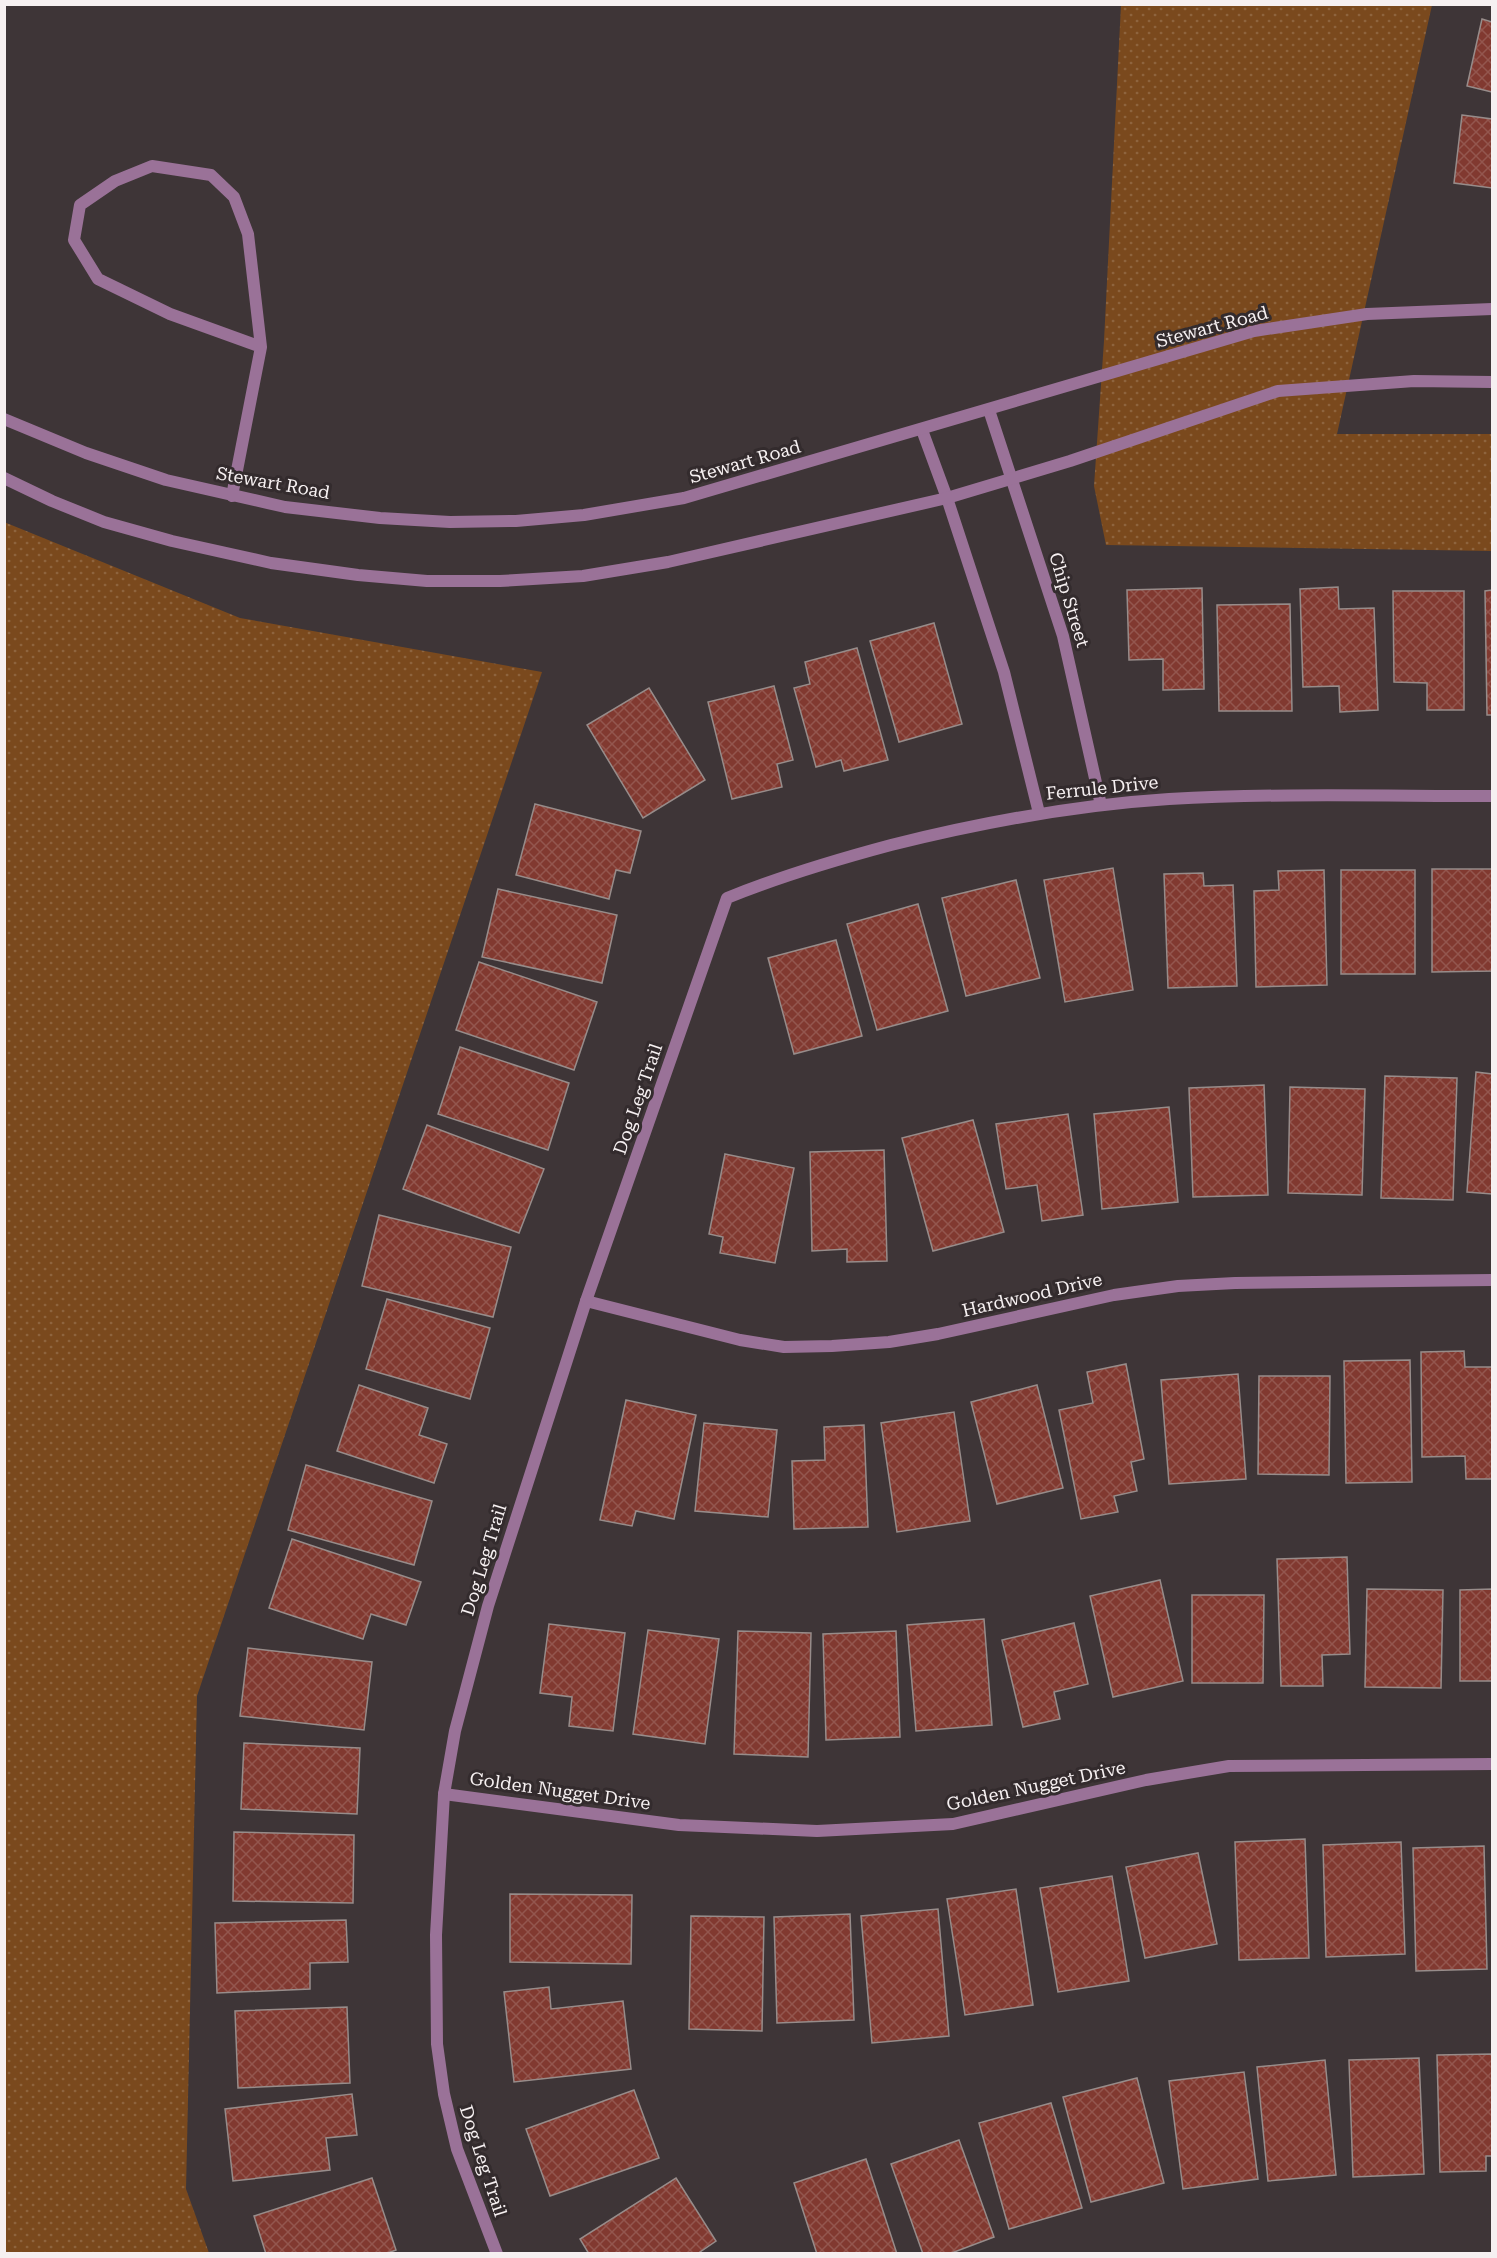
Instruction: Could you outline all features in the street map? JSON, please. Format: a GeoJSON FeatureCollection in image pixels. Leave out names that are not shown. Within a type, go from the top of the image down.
{"type":"FeatureCollection","features":[{"type":"Feature","properties":{"kind":"street"},"geometry":{"type":"LineString","coordinates":[[232,496],[261,347],[248,234],[234,197],[211,175],[152,166],[115,181],[80,205],[74,240],[98,279],[170,314],[261,347]]}},
{"type":"Feature","properties":{"kind":"street","name":"Stewart Road"},"geometry":{"type":"LineString","coordinates":[[4,418],[86,453],[166,480],[285,507],[380,518],[516,520],[584,515],[684,498],[1254,331],[1366,314],[1492,309]]}},
{"type":"Feature","properties":{"kind":"street"},"geometry":{"type":"LineString","coordinates":[[4,478],[104,522],[172,542],[271,563],[358,576],[427,581],[500,581],[594,574],[668,562],[947,498],[1012,479],[1278,391],[1414,381],[1492,382]]}},
{"type":"Feature","properties":{"kind":"street","name":"Chip Street"},"geometry":{"type":"LineString","coordinates":[[989,410],[1063,636],[1101,805]]}},
{"type":"Feature","properties":{"kind":"street"},"geometry":{"type":"LineString","coordinates":[[922,430],[947,498],[1004,672],[1039,813]]}},
{"type":"Feature","properties":{"kind":"street","name":"Ferrule Drive"},"geometry":{"type":"LineString","coordinates":[[727,898],[770,880],[818,865],[955,829],[1039,813],[1169,799],[1246,796],[1492,796]]}},
{"type":"Feature","properties":{"kind":"street","name":"Dog Leg Trail"},"geometry":{"type":"LineString","coordinates":[[497,2253],[479,2212],[457,2149],[444,2094],[437,2044],[435,1945],[444,1794],[458,1721],[488,1606],[586,1301],[727,898]]}},
{"type":"Feature","properties":{"kind":"street","name":"Hardwood Drive"},"geometry":{"type":"LineString","coordinates":[[586,1301],[740,1341],[784,1347],[832,1346],[889,1342],[938,1334],[1114,1295],[1178,1286],[1235,1283],[1492,1280]]}},
{"type":"Feature","properties":{"kind":"street","name":"Golden Nugget Drive"},"geometry":{"type":"LineString","coordinates":[[444,1794],[679,1825],[817,1831],[953,1824],[1146,1780],[1229,1766],[1492,1764]]}},
{"type":"Feature","properties":{"kind":"shaded area"},"geometry":{"type":"Polygon","coordinates":[[[1121,5],[1432,5],[1337,434],[1492,434],[1492,551],[1106,545],[1094,486],[1104,341],[1121,5]]]}},
{"type":"Feature","properties":{"kind":"shaded area"},"geometry":{"type":"Polygon","coordinates":[[[4,522],[240,618],[542,672],[197,1696],[186,2189],[209,2253],[5,2253],[4,522]]]}},
{"type":"Feature","properties":{"kind":"building"},"geometry":{"type":"Polygon","coordinates":[[[1482,19],[1492,22],[1492,92],[1467,86],[1482,19]]]}},
{"type":"Feature","properties":{"kind":"building"},"geometry":{"type":"Polygon","coordinates":[[[1462,115],[1492,119],[1492,188],[1454,183],[1462,115]]]}},
{"type":"Feature","properties":{"kind":"building"},"geometry":{"type":"Polygon","coordinates":[[[1338,587],[1339,609],[1374,608],[1378,710],[1340,712],[1339,686],[1303,687],[1300,589],[1338,587]]]}},
{"type":"Feature","properties":{"kind":"building"},"geometry":{"type":"Polygon","coordinates":[[[1202,588],[1204,689],[1163,690],[1163,659],[1129,660],[1127,590],[1202,588]]]}},
{"type":"Feature","properties":{"kind":"building"},"geometry":{"type":"Polygon","coordinates":[[[1492,590],[1492,715],[1487,715],[1485,591],[1492,590]]]}},
{"type":"Feature","properties":{"kind":"building"},"geometry":{"type":"Polygon","coordinates":[[[1393,591],[1464,591],[1464,710],[1427,710],[1427,683],[1394,682],[1393,591]]]}},
{"type":"Feature","properties":{"kind":"building"},"geometry":{"type":"Polygon","coordinates":[[[1290,604],[1292,711],[1219,711],[1217,605],[1290,604]]]}},
{"type":"Feature","properties":{"kind":"building"},"geometry":{"type":"Polygon","coordinates":[[[934,623],[962,724],[899,742],[870,641],[934,623]]]}},
{"type":"Feature","properties":{"kind":"building"},"geometry":{"type":"Polygon","coordinates":[[[857,648],[888,760],[844,771],[841,760],[816,767],[794,688],[810,684],[805,662],[857,648]]]}},
{"type":"Feature","properties":{"kind":"building"},"geometry":{"type":"Polygon","coordinates":[[[774,686],[793,760],[777,764],[782,787],[732,799],[708,702],[774,686]]]}},
{"type":"Feature","properties":{"kind":"building"},"geometry":{"type":"Polygon","coordinates":[[[649,688],[705,780],[643,818],[587,725],[649,688]]]}},
{"type":"Feature","properties":{"kind":"building"},"geometry":{"type":"Polygon","coordinates":[[[535,804],[641,831],[630,873],[616,870],[609,899],[516,875],[535,804]]]}},
{"type":"Feature","properties":{"kind":"building"},"geometry":{"type":"Polygon","coordinates":[[[1113,868],[1133,990],[1065,1002],[1044,880],[1113,868]]]}},
{"type":"Feature","properties":{"kind":"building"},"geometry":{"type":"Polygon","coordinates":[[[1432,869],[1492,869],[1492,971],[1432,972],[1432,869]]]}},
{"type":"Feature","properties":{"kind":"building"},"geometry":{"type":"Polygon","coordinates":[[[1324,870],[1327,985],[1256,987],[1254,891],[1279,890],[1278,871],[1324,870]]]}},
{"type":"Feature","properties":{"kind":"building"},"geometry":{"type":"Polygon","coordinates":[[[1341,870],[1415,870],[1415,974],[1341,974],[1341,870]]]}},
{"type":"Feature","properties":{"kind":"building"},"geometry":{"type":"Polygon","coordinates":[[[1203,873],[1204,886],[1233,885],[1237,986],[1168,988],[1164,874],[1203,873]]]}},
{"type":"Feature","properties":{"kind":"building"},"geometry":{"type":"Polygon","coordinates":[[[1016,880],[1040,978],[966,996],[942,898],[1016,880]]]}},
{"type":"Feature","properties":{"kind":"building"},"geometry":{"type":"Polygon","coordinates":[[[498,889],[617,915],[602,983],[482,957],[498,889]]]}},
{"type":"Feature","properties":{"kind":"building"},"geometry":{"type":"Polygon","coordinates":[[[918,904],[948,1011],[877,1030],[847,924],[918,904]]]}},
{"type":"Feature","properties":{"kind":"building"},"geometry":{"type":"Polygon","coordinates":[[[836,940],[862,1036],[794,1054],[768,958],[836,940]]]}},
{"type":"Feature","properties":{"kind":"building"},"geometry":{"type":"Polygon","coordinates":[[[479,962],[597,1002],[574,1070],[456,1030],[479,962]]]}},
{"type":"Feature","properties":{"kind":"building"},"geometry":{"type":"Polygon","coordinates":[[[460,1047],[569,1083],[548,1150],[438,1114],[460,1047]]]}},
{"type":"Feature","properties":{"kind":"building"},"geometry":{"type":"Polygon","coordinates":[[[1476,1072],[1492,1074],[1492,1194],[1467,1192],[1476,1072]]]}},
{"type":"Feature","properties":{"kind":"building"},"geometry":{"type":"Polygon","coordinates":[[[1385,1076],[1457,1078],[1453,1200],[1381,1198],[1385,1076]]]}},
{"type":"Feature","properties":{"kind":"building"},"geometry":{"type":"Polygon","coordinates":[[[1264,1085],[1268,1195],[1193,1197],[1189,1088],[1264,1085]]]}},
{"type":"Feature","properties":{"kind":"building"},"geometry":{"type":"Polygon","coordinates":[[[1290,1087],[1365,1089],[1362,1195],[1288,1193],[1290,1087]]]}},
{"type":"Feature","properties":{"kind":"building"},"geometry":{"type":"Polygon","coordinates":[[[1169,1107],[1178,1202],[1102,1209],[1094,1114],[1169,1107]]]}},
{"type":"Feature","properties":{"kind":"building"},"geometry":{"type":"Polygon","coordinates":[[[1068,1114],[1083,1215],[1042,1221],[1037,1185],[1006,1189],[996,1124],[1068,1114]]]}},
{"type":"Feature","properties":{"kind":"building"},"geometry":{"type":"Polygon","coordinates":[[[973,1120],[1004,1232],[933,1251],[902,1138],[973,1120]]]}},
{"type":"Feature","properties":{"kind":"building"},"geometry":{"type":"Polygon","coordinates":[[[427,1125],[544,1169],[519,1233],[403,1189],[427,1125]]]}},
{"type":"Feature","properties":{"kind":"building"},"geometry":{"type":"Polygon","coordinates":[[[884,1150],[887,1261],[847,1262],[847,1249],[812,1251],[810,1152],[884,1150]]]}},
{"type":"Feature","properties":{"kind":"building"},"geometry":{"type":"Polygon","coordinates":[[[725,1154],[794,1168],[775,1263],[720,1253],[723,1237],[709,1234],[725,1154]]]}},
{"type":"Feature","properties":{"kind":"building"},"geometry":{"type":"Polygon","coordinates":[[[379,1215],[511,1247],[493,1317],[362,1286],[379,1215]]]}},
{"type":"Feature","properties":{"kind":"building"},"geometry":{"type":"Polygon","coordinates":[[[387,1299],[490,1328],[470,1399],[366,1369],[387,1299]]]}},
{"type":"Feature","properties":{"kind":"building"},"geometry":{"type":"Polygon","coordinates":[[[1464,1351],[1465,1367],[1492,1367],[1492,1479],[1466,1479],[1465,1456],[1422,1457],[1421,1352],[1464,1351]]]}},
{"type":"Feature","properties":{"kind":"building"},"geometry":{"type":"Polygon","coordinates":[[[1410,1360],[1412,1482],[1346,1483],[1344,1361],[1410,1360]]]}},
{"type":"Feature","properties":{"kind":"building"},"geometry":{"type":"Polygon","coordinates":[[[1126,1364],[1144,1459],[1131,1462],[1137,1491],[1114,1496],[1118,1512],[1081,1519],[1059,1410],[1093,1403],[1087,1372],[1126,1364]]]}},
{"type":"Feature","properties":{"kind":"building"},"geometry":{"type":"Polygon","coordinates":[[[1238,1374],[1246,1479],[1169,1484],[1161,1380],[1238,1374]]]}},
{"type":"Feature","properties":{"kind":"building"},"geometry":{"type":"Polygon","coordinates":[[[1259,1376],[1330,1376],[1329,1475],[1258,1474],[1259,1376]]]}},
{"type":"Feature","properties":{"kind":"building"},"geometry":{"type":"Polygon","coordinates":[[[359,1385],[428,1408],[419,1435],[447,1444],[434,1483],[337,1451],[359,1385]]]}},
{"type":"Feature","properties":{"kind":"building"},"geometry":{"type":"Polygon","coordinates":[[[1037,1385],[1063,1488],[997,1504],[971,1402],[1037,1385]]]}},
{"type":"Feature","properties":{"kind":"building"},"geometry":{"type":"Polygon","coordinates":[[[626,1400],[696,1415],[674,1519],[636,1511],[632,1526],[600,1520],[626,1400]]]}},
{"type":"Feature","properties":{"kind":"building"},"geometry":{"type":"Polygon","coordinates":[[[954,1412],[970,1521],[897,1532],[881,1423],[954,1412]]]}},
{"type":"Feature","properties":{"kind":"building"},"geometry":{"type":"Polygon","coordinates":[[[704,1423],[777,1430],[768,1517],[695,1511],[704,1423]]]}},
{"type":"Feature","properties":{"kind":"building"},"geometry":{"type":"Polygon","coordinates":[[[864,1425],[868,1527],[794,1529],[792,1461],[825,1460],[824,1427],[864,1425]]]}},
{"type":"Feature","properties":{"kind":"building"},"geometry":{"type":"Polygon","coordinates":[[[306,1465],[432,1501],[414,1565],[288,1530],[306,1465]]]}},
{"type":"Feature","properties":{"kind":"building"},"geometry":{"type":"Polygon","coordinates":[[[292,1539],[421,1582],[406,1625],[371,1614],[363,1639],[269,1608],[292,1539]]]}},
{"type":"Feature","properties":{"kind":"building"},"geometry":{"type":"Polygon","coordinates":[[[1347,1557],[1350,1654],[1322,1655],[1323,1686],[1281,1686],[1277,1559],[1347,1557]]]}},
{"type":"Feature","properties":{"kind":"building"},"geometry":{"type":"Polygon","coordinates":[[[1160,1580],[1183,1681],[1113,1697],[1090,1596],[1160,1580]]]}},
{"type":"Feature","properties":{"kind":"building"},"geometry":{"type":"Polygon","coordinates":[[[1367,1589],[1443,1590],[1441,1688],[1365,1687],[1367,1589]]]}},
{"type":"Feature","properties":{"kind":"building"},"geometry":{"type":"Polygon","coordinates":[[[1492,1589],[1492,1681],[1460,1681],[1460,1590],[1492,1589]]]}},
{"type":"Feature","properties":{"kind":"building"},"geometry":{"type":"Polygon","coordinates":[[[1192,1595],[1264,1595],[1263,1683],[1192,1683],[1192,1595]]]}},
{"type":"Feature","properties":{"kind":"building"},"geometry":{"type":"Polygon","coordinates":[[[984,1619],[992,1725],[916,1731],[907,1625],[984,1619]]]}},
{"type":"Feature","properties":{"kind":"building"},"geometry":{"type":"Polygon","coordinates":[[[1074,1623],[1088,1684],[1054,1692],[1060,1719],[1023,1727],[1002,1640],[1074,1623]]]}},
{"type":"Feature","properties":{"kind":"building"},"geometry":{"type":"Polygon","coordinates":[[[549,1624],[625,1633],[613,1731],[569,1726],[572,1697],[540,1693],[549,1624]]]}},
{"type":"Feature","properties":{"kind":"building"},"geometry":{"type":"Polygon","coordinates":[[[648,1630],[719,1639],[705,1744],[633,1734],[648,1630]]]}},
{"type":"Feature","properties":{"kind":"building"},"geometry":{"type":"Polygon","coordinates":[[[738,1631],[811,1633],[808,1757],[734,1754],[738,1631]]]}},
{"type":"Feature","properties":{"kind":"building"},"geometry":{"type":"Polygon","coordinates":[[[896,1631],[900,1737],[826,1740],[823,1634],[896,1631]]]}},
{"type":"Feature","properties":{"kind":"building"},"geometry":{"type":"Polygon","coordinates":[[[248,1648],[372,1662],[364,1730],[240,1716],[248,1648]]]}},
{"type":"Feature","properties":{"kind":"building"},"geometry":{"type":"Polygon","coordinates":[[[244,1743],[360,1748],[357,1814],[241,1809],[244,1743]]]}},
{"type":"Feature","properties":{"kind":"building"},"geometry":{"type":"Polygon","coordinates":[[[234,1832],[354,1835],[353,1903],[233,1901],[234,1832]]]}},
{"type":"Feature","properties":{"kind":"building"},"geometry":{"type":"Polygon","coordinates":[[[1305,1839],[1309,1958],[1239,1960],[1235,1842],[1305,1839]]]}},
{"type":"Feature","properties":{"kind":"building"},"geometry":{"type":"Polygon","coordinates":[[[1401,1842],[1405,1954],[1326,1957],[1323,1845],[1401,1842]]]}},
{"type":"Feature","properties":{"kind":"building"},"geometry":{"type":"Polygon","coordinates":[[[1484,1846],[1487,1969],[1416,1971],[1413,1848],[1484,1846]]]}},
{"type":"Feature","properties":{"kind":"building"},"geometry":{"type":"Polygon","coordinates":[[[1198,1853],[1217,1944],[1145,1958],[1126,1867],[1198,1853]]]}},
{"type":"Feature","properties":{"kind":"building"},"geometry":{"type":"Polygon","coordinates":[[[1112,1876],[1129,1981],[1058,1992],[1040,1888],[1112,1876]]]}},
{"type":"Feature","properties":{"kind":"building"},"geometry":{"type":"Polygon","coordinates":[[[1016,1889],[1033,2005],[965,2015],[947,1899],[1016,1889]]]}},
{"type":"Feature","properties":{"kind":"building"},"geometry":{"type":"Polygon","coordinates":[[[510,1894],[632,1895],[631,1964],[510,1962],[510,1894]]]}},
{"type":"Feature","properties":{"kind":"building"},"geometry":{"type":"Polygon","coordinates":[[[938,1909],[949,2036],[872,2043],[861,1916],[938,1909]]]}},
{"type":"Feature","properties":{"kind":"building"},"geometry":{"type":"Polygon","coordinates":[[[850,1914],[854,2020],[777,2023],[774,1917],[850,1914]]]}},
{"type":"Feature","properties":{"kind":"building"},"geometry":{"type":"Polygon","coordinates":[[[691,1916],[764,1917],[762,2031],[689,2029],[691,1916]]]}},
{"type":"Feature","properties":{"kind":"building"},"geometry":{"type":"Polygon","coordinates":[[[346,1920],[348,1962],[310,1963],[310,1989],[217,1993],[215,1923],[346,1920]]]}},
{"type":"Feature","properties":{"kind":"building"},"geometry":{"type":"Polygon","coordinates":[[[549,1987],[551,2009],[623,2001],[631,2069],[514,2082],[504,1992],[549,1987]]]}},
{"type":"Feature","properties":{"kind":"building"},"geometry":{"type":"Polygon","coordinates":[[[347,2007],[350,2083],[238,2088],[235,2011],[347,2007]]]}},
{"type":"Feature","properties":{"kind":"building"},"geometry":{"type":"Polygon","coordinates":[[[1492,2054],[1492,2156],[1486,2156],[1486,2171],[1440,2172],[1437,2055],[1492,2054]]]}},
{"type":"Feature","properties":{"kind":"building"},"geometry":{"type":"Polygon","coordinates":[[[1419,2058],[1424,2174],[1353,2177],[1349,2060],[1419,2058]]]}},
{"type":"Feature","properties":{"kind":"building"},"geometry":{"type":"Polygon","coordinates":[[[1325,2060],[1336,2175],[1268,2181],[1257,2067],[1325,2060]]]}},
{"type":"Feature","properties":{"kind":"building"},"geometry":{"type":"Polygon","coordinates":[[[1244,2072],[1258,2179],[1183,2189],[1169,2081],[1244,2072]]]}},
{"type":"Feature","properties":{"kind":"building"},"geometry":{"type":"Polygon","coordinates":[[[1137,2078],[1164,2183],[1091,2202],[1063,2097],[1137,2078]]]}},
{"type":"Feature","properties":{"kind":"building"},"geometry":{"type":"Polygon","coordinates":[[[634,2090],[659,2158],[550,2196],[526,2129],[634,2090]]]}},
{"type":"Feature","properties":{"kind":"building"},"geometry":{"type":"Polygon","coordinates":[[[352,2094],[357,2135],[326,2138],[330,2170],[233,2181],[225,2109],[352,2094]]]}},
{"type":"Feature","properties":{"kind":"building"},"geometry":{"type":"Polygon","coordinates":[[[1051,2103],[1082,2208],[1009,2229],[979,2123],[1051,2103]]]}},
{"type":"Feature","properties":{"kind":"building"},"geometry":{"type":"Polygon","coordinates":[[[959,2140],[994,2237],[949,2254],[923,2254],[891,2164],[959,2140]]]}},
{"type":"Feature","properties":{"kind":"building"},"geometry":{"type":"Polygon","coordinates":[[[866,2159],[897,2254],[817,2254],[794,2183],[866,2159]]]}},
{"type":"Feature","properties":{"kind":"building"},"geometry":{"type":"Polygon","coordinates":[[[372,2178],[396,2250],[385,2254],[266,2254],[254,2216],[372,2178]]]}},
{"type":"Feature","properties":{"kind":"building"},"geometry":{"type":"Polygon","coordinates":[[[676,2178],[716,2241],[697,2254],[589,2254],[580,2239],[676,2178]]]}}]}
